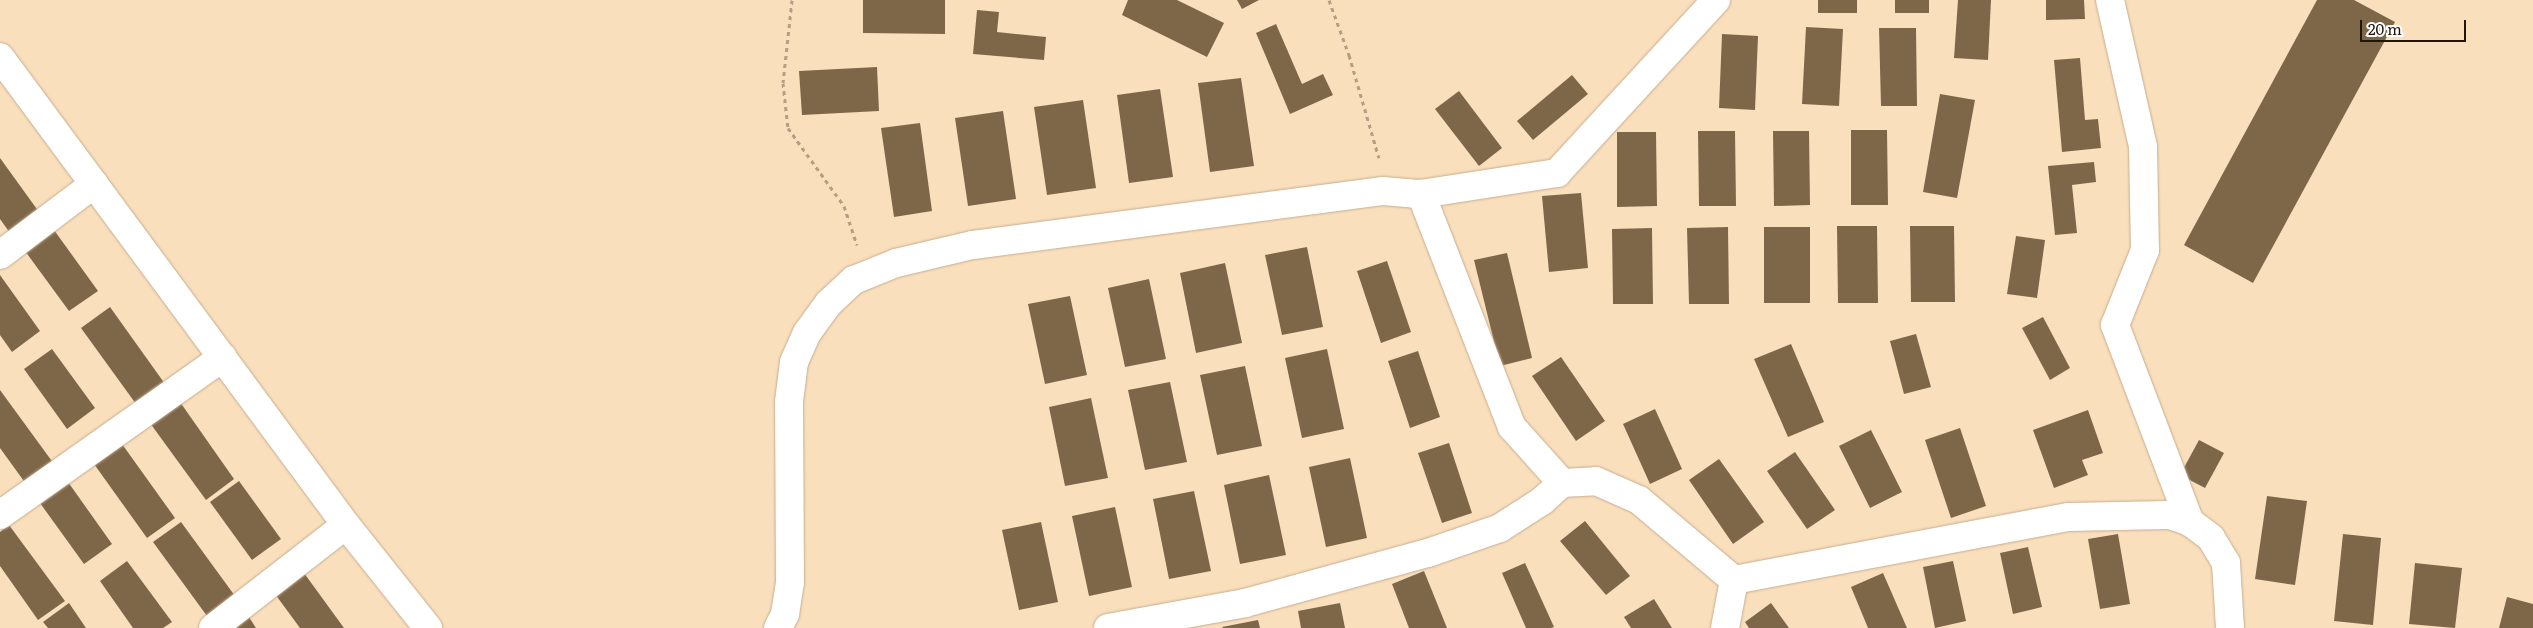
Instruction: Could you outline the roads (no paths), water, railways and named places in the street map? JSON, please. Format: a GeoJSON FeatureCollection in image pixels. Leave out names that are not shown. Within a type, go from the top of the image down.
{"type":"FeatureCollection","features":[{"type":"Feature","properties":{"kind":"street"},"geometry":{"type":"LineString","coordinates":[[778,628],[785,614],[790,582],[789,402],[794,362],[812,326],[829,304],[854,280],[896,263],[973,245],[1383,191],[1421,194],[1558,173],[1716,0]]}},
{"type":"Feature","properties":{"kind":"street"},"geometry":{"type":"LineString","coordinates":[[2110,0],[2143,147],[2145,241],[2145,250],[2115,325],[2190,522]]}},
{"type":"Feature","properties":{"kind":"street"},"geometry":{"type":"LineString","coordinates":[[0,57],[346,525],[428,628]]}},
{"type":"Feature","properties":{"kind":"street"},"geometry":{"type":"LineString","coordinates":[[0,255],[94,184]]}},
{"type":"Feature","properties":{"kind":"street"},"geometry":{"type":"LineString","coordinates":[[1421,194],[1450,275],[1512,427],[1562,483]]}},
{"type":"Feature","properties":{"kind":"street"},"geometry":{"type":"LineString","coordinates":[[0,515],[223,357]]}},
{"type":"Feature","properties":{"kind":"street"},"geometry":{"type":"LineString","coordinates":[[1108,628],[1245,603],[1428,553],[1500,528],[1542,501],[1562,483],[1596,481],[1639,500],[1734,580]]}},
{"type":"Feature","properties":{"kind":"street"},"geometry":{"type":"LineString","coordinates":[[1734,580],[2069,517],[2170,515],[2190,522],[2211,538],[2226,563],[2230,628]]}},
{"type":"Feature","properties":{"kind":"street"},"geometry":{"type":"LineString","coordinates":[[213,628],[346,525]]}},
{"type":"Feature","properties":{"kind":"street"},"geometry":{"type":"LineString","coordinates":[[1725,628],[1734,580]]}}]}
